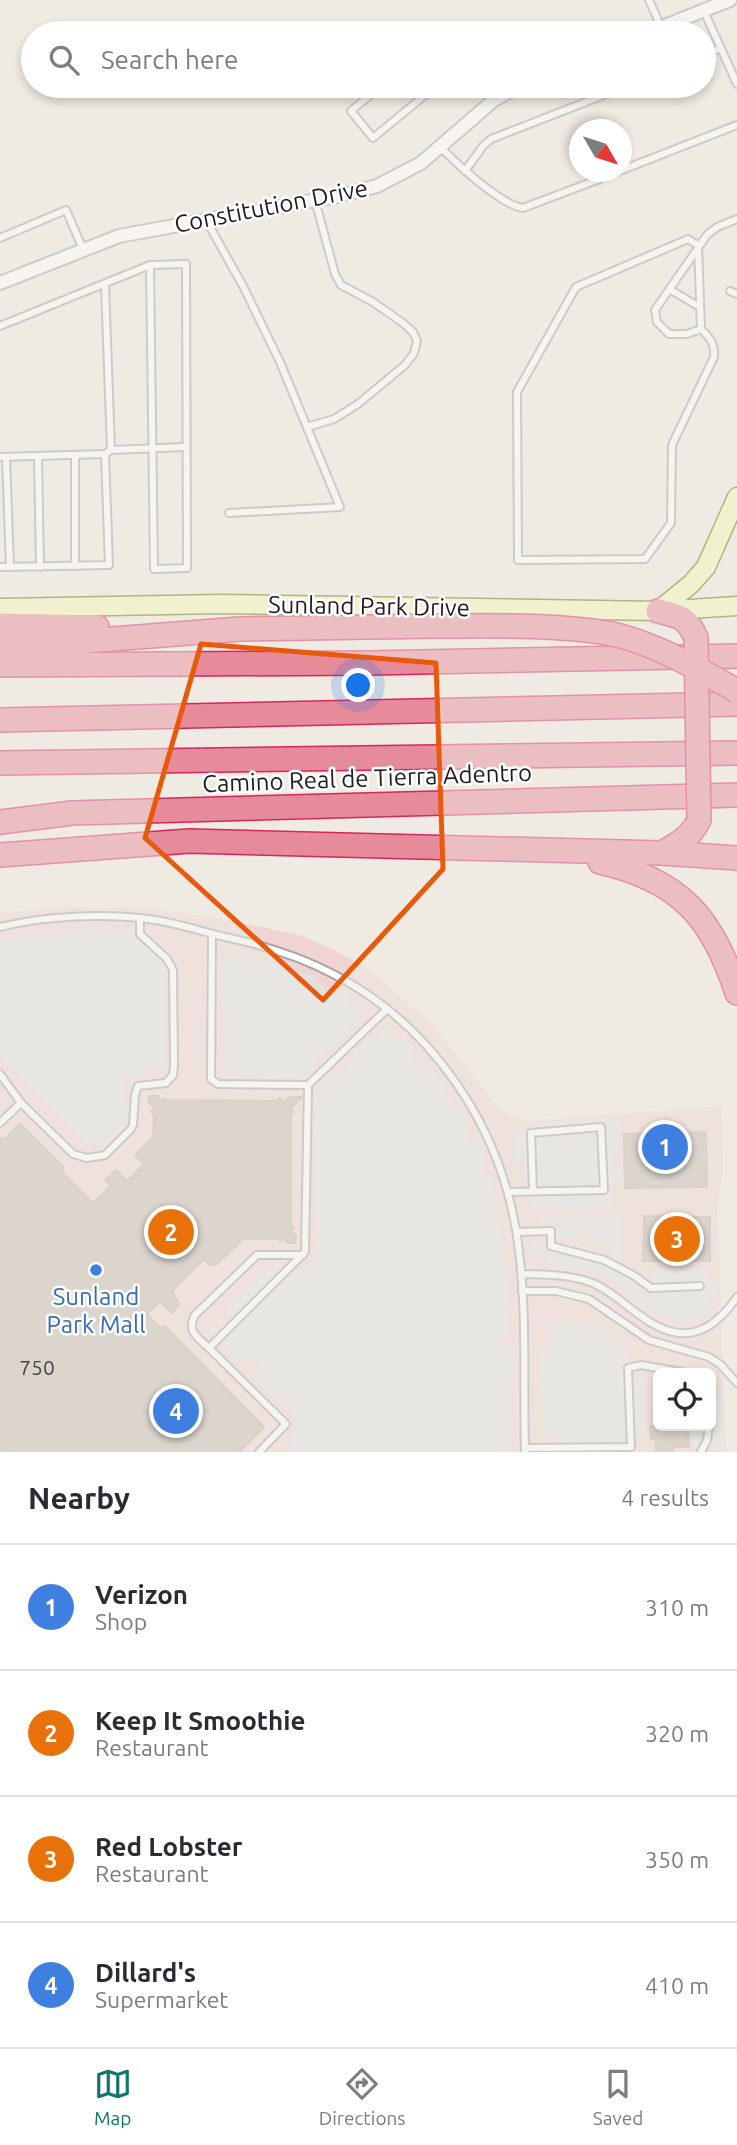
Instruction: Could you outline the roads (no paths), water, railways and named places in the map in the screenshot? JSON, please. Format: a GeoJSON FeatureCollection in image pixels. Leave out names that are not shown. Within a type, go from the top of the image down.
{"type":"FeatureCollection","features":[{"type":"Feature","properties":{"kind":"highway"},"geometry":{"type":"LineString","coordinates":[[658,611],[682,617],[692,628],[696,638],[699,820],[693,833],[662,853]]}},
{"type":"Feature","properties":{"kind":"highway"},"geometry":{"type":"LineString","coordinates":[[0,625],[240,629],[500,626],[558,628],[609,634],[703,671],[737,691]]}},
{"type":"Feature","properties":{"kind":"highway"},"geometry":{"type":"LineString","coordinates":[[0,644],[61,643],[240,629]]}},
{"type":"Feature","properties":{"kind":"highway"},"geometry":{"type":"LineString","coordinates":[[0,666],[737,656]]}},
{"type":"Feature","properties":{"kind":"highway"},"geometry":{"type":"LineString","coordinates":[[0,681],[172,676],[370,663]]}},
{"type":"Feature","properties":{"kind":"highway"},"geometry":{"type":"LineString","coordinates":[[0,720],[737,704]]}},
{"type":"Feature","properties":{"kind":"highway"},"geometry":{"type":"LineString","coordinates":[[0,763],[737,753]]}},
{"type":"Feature","properties":{"kind":"highway","name":"Camino Real de Tierra Adentro"},"geometry":{"type":"LineString","coordinates":[[0,822],[72,813],[737,795]]}},
{"type":"Feature","properties":{"kind":"highway"},"geometry":{"type":"LineString","coordinates":[[0,809],[72,813]]}},
{"type":"Feature","properties":{"kind":"highway"},"geometry":{"type":"LineString","coordinates":[[0,856],[189,841],[662,853],[737,858]]}},
{"type":"Feature","properties":{"kind":"highway"},"geometry":{"type":"LineString","coordinates":[[552,851],[635,870],[677,894],[711,933],[726,962],[737,993]]}},
{"type":"Feature","properties":{"kind":"main road"},"geometry":{"type":"LineString","coordinates":[[658,611],[691,584],[706,567],[737,497]]}},
{"type":"Feature","properties":{"kind":"main road","name":"Sunland Park Drive"},"geometry":{"type":"LineString","coordinates":[[0,608],[222,604],[658,611],[737,606]]}},
{"type":"Feature","properties":{"kind":"street"},"geometry":{"type":"LineString","coordinates":[[678,21],[730,0]]}},
{"type":"Feature","properties":{"kind":"street","name":"Constitution Drive"},"geometry":{"type":"LineString","coordinates":[[0,283],[119,236],[377,186],[421,163],[498,98]]}},
{"type":"Feature","properties":{"kind":"lane"},"geometry":{"type":"LineString","coordinates":[[649,0],[658,21]]}},
{"type":"Feature","properties":{"kind":"lane"},"geometry":{"type":"LineString","coordinates":[[704,10],[709,21]]}},
{"type":"Feature","properties":{"kind":"lane"},"geometry":{"type":"LineString","coordinates":[[716,37],[737,84]]}},
{"type":"Feature","properties":{"kind":"lane"},"geometry":{"type":"LineString","coordinates":[[716,50],[721,48]]}},
{"type":"Feature","properties":{"kind":"lane"},"geometry":{"type":"LineString","coordinates":[[367,98],[351,111],[373,138],[421,98]]}},
{"type":"Feature","properties":{"kind":"lane"},"geometry":{"type":"LineString","coordinates":[[465,171],[491,139],[596,98]]}},
{"type":"Feature","properties":{"kind":"lane"},"geometry":{"type":"LineString","coordinates":[[632,166],[737,125]]}},
{"type":"Feature","properties":{"kind":"lane"},"geometry":{"type":"LineString","coordinates":[[441,148],[465,171],[511,205],[523,208],[591,182]]}},
{"type":"Feature","properties":{"kind":"lane"},"geometry":{"type":"LineString","coordinates":[[307,427],[334,419],[358,404],[405,365],[414,353],[417,341],[404,323],[341,285],[335,274],[315,200]]}},
{"type":"Feature","properties":{"kind":"lane"},"geometry":{"type":"LineString","coordinates":[[0,238],[66,210],[82,250]]}},
{"type":"Feature","properties":{"kind":"lane"},"geometry":{"type":"LineString","coordinates":[[701,329],[676,336],[670,334],[657,323],[655,310],[698,245],[717,228],[737,219]]}},
{"type":"Feature","properties":{"kind":"lane"},"geometry":{"type":"LineString","coordinates":[[206,220],[243,285],[280,362],[340,507],[229,513]]}},
{"type":"Feature","properties":{"kind":"lane"},"geometry":{"type":"LineString","coordinates":[[688,239],[698,245],[698,306],[701,329],[713,341],[714,357],[672,445],[672,515],[666,532],[645,559],[519,560],[516,397],[571,292],[580,284],[688,239]]}},
{"type":"Feature","properties":{"kind":"lane"},"geometry":{"type":"LineString","coordinates":[[0,326],[150,265],[186,264],[187,568],[155,569],[150,265]]}},
{"type":"Feature","properties":{"kind":"lane"},"geometry":{"type":"LineString","coordinates":[[0,568],[109,565],[105,285]]}},
{"type":"Feature","properties":{"kind":"lane"},"geometry":{"type":"LineString","coordinates":[[669,289],[698,306]]}},
{"type":"Feature","properties":{"kind":"lane"},"geometry":{"type":"LineString","coordinates":[[10,567],[3,457],[185,447]]}},
{"type":"Feature","properties":{"kind":"lane"},"geometry":{"type":"LineString","coordinates":[[75,455],[75,566]]}},
{"type":"Feature","properties":{"kind":"lane"},"geometry":{"type":"LineString","coordinates":[[38,456],[40,567]]}},
{"type":"Feature","properties":{"kind":"lane"},"geometry":{"type":"LineString","coordinates":[[0,927],[57,919],[109,916],[140,918],[212,933],[274,950],[309,962],[343,979],[387,1009],[423,1042],[461,1090],[489,1140],[508,1192],[517,1232],[522,1274],[525,1450],[631,1450],[628,1368],[655,1368]]}},
{"type":"Feature","properties":{"kind":"lane"},"geometry":{"type":"LineString","coordinates":[[0,1074],[21,1102],[73,1154],[97,1157],[110,1151],[133,1125],[138,1086],[166,1083],[171,1079],[174,1065],[173,970],[167,959],[140,934],[140,918]]}},
{"type":"Feature","properties":{"kind":"lane"},"geometry":{"type":"LineString","coordinates":[[212,933],[211,1079],[218,1084],[308,1085],[387,1009]]}},
{"type":"Feature","properties":{"kind":"lane"},"geometry":{"type":"LineString","coordinates":[[209,1348],[303,1255],[306,1246],[308,1085]]}},
{"type":"Feature","properties":{"kind":"lane"},"geometry":{"type":"LineString","coordinates":[[0,1123],[21,1102]]}},
{"type":"Feature","properties":{"kind":"lane"},"geometry":{"type":"LineString","coordinates":[[508,1192],[604,1190],[601,1127],[531,1133],[533,1191]]}},
{"type":"Feature","properties":{"kind":"lane"},"geometry":{"type":"LineString","coordinates":[[517,1232],[551,1231],[551,1247],[604,1259],[633,1275],[651,1289],[699,1286]]}},
{"type":"Feature","properties":{"kind":"lane"},"geometry":{"type":"LineString","coordinates":[[259,1452],[286,1424],[192,1331],[191,1324],[195,1315],[257,1255],[303,1255]]}},
{"type":"Feature","properties":{"kind":"lane"},"geometry":{"type":"LineString","coordinates":[[522,1274],[563,1276],[593,1283],[648,1321],[680,1333],[698,1331],[713,1325],[737,1297]]}},
{"type":"Feature","properties":{"kind":"lane"},"geometry":{"type":"LineString","coordinates":[[522,1291],[556,1291],[589,1299],[649,1340],[709,1357],[721,1365],[737,1384]]}},
{"type":"Feature","properties":{"kind":"lane"},"geometry":{"type":"LineString","coordinates":[[701,1452],[708,1431]]}},
{"type":"Feature","properties":{"kind":"place","name":"Verizon"},"geometry":{"type":"Point","coordinates":[665,1147]}},
{"type":"Feature","properties":{"kind":"place","name":"Keep It Smoothie"},"geometry":{"type":"Point","coordinates":[171,1232]}},
{"type":"Feature","properties":{"kind":"place","name":"Red Lobster"},"geometry":{"type":"Point","coordinates":[677,1239]}},
{"type":"Feature","properties":{"kind":"place","name":"Sunland Park Mall"},"geometry":{"type":"Point","coordinates":[96,1270]}},
{"type":"Feature","properties":{"kind":"place","name":"Dillard's"},"geometry":{"type":"Point","coordinates":[176,1411]}}]}
